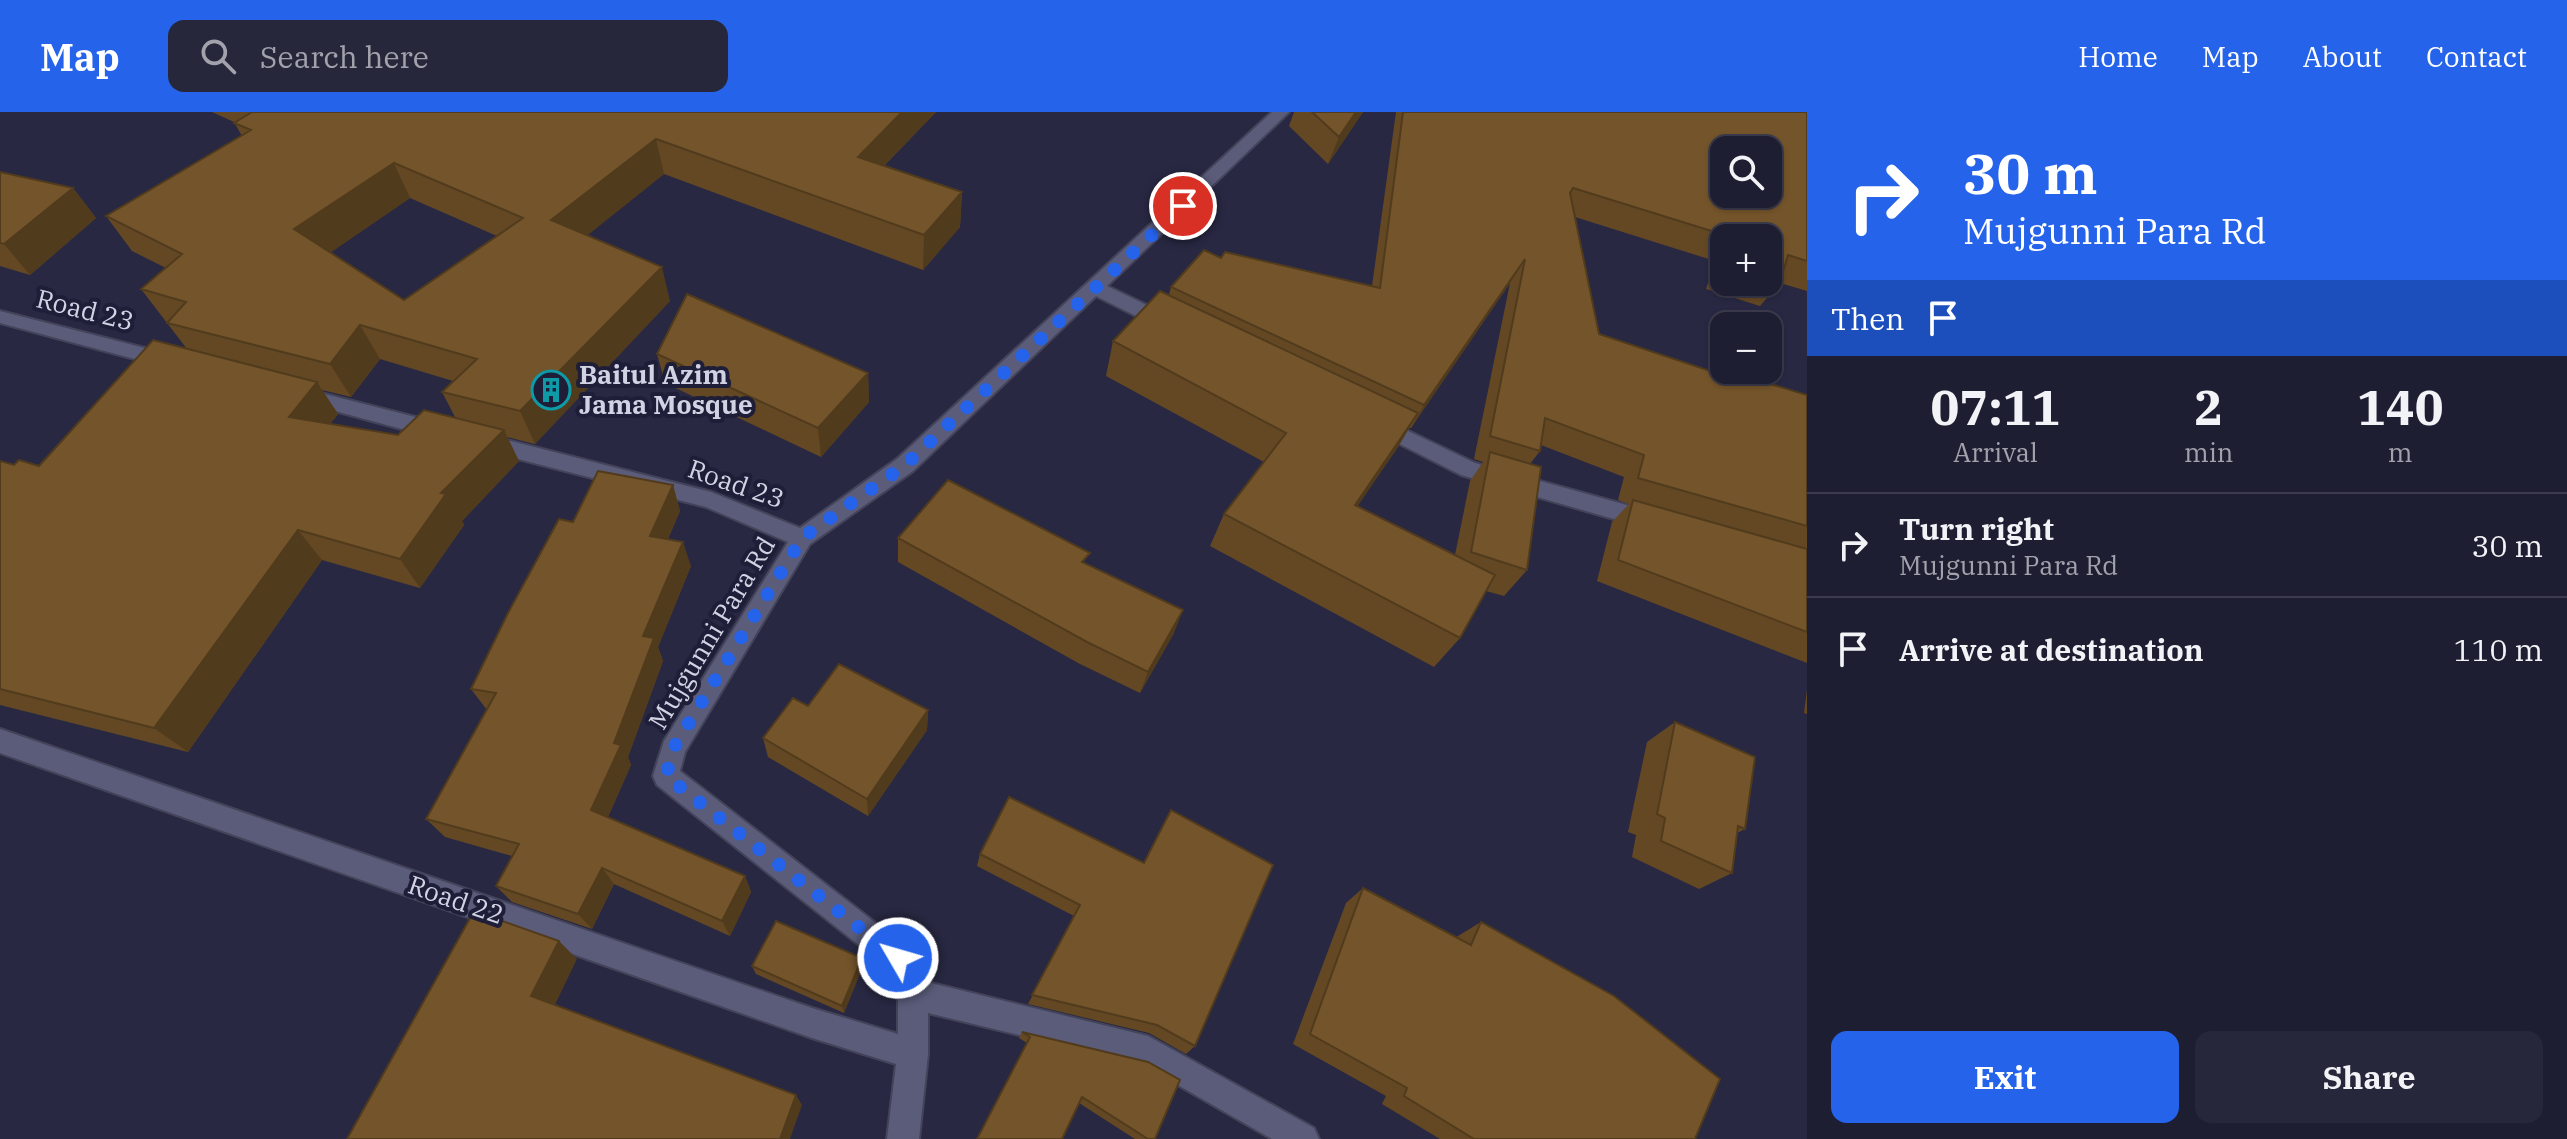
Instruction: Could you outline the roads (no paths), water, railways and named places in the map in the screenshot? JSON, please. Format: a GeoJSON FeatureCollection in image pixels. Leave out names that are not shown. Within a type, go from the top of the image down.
{"type":"FeatureCollection","features":[{"type":"Feature","properties":{"kind":"street","name":"Mujgunni Para Rd"},"geometry":{"type":"LineString","coordinates":[[903,1139],[913,1054],[913,994],[898,958],[666,776],[673,749],[802,538],[905,465],[1281,112]]}},
{"type":"Feature","properties":{"kind":"street"},"geometry":{"type":"LineString","coordinates":[[1095,288],[1196,337]]}},
{"type":"Feature","properties":{"kind":"street","name":"Road 23"},"geometry":{"type":"LineString","coordinates":[[0,317],[197,368]]}},
{"type":"Feature","properties":{"kind":"street","name":"Road 23"},"geometry":{"type":"LineString","coordinates":[[287,392],[711,500],[802,538]]}},
{"type":"Feature","properties":{"kind":"street"},"geometry":{"type":"LineString","coordinates":[[1354,413],[1469,469],[1669,526]]}},
{"type":"Feature","properties":{"kind":"street","name":"Road 22"},"geometry":{"type":"LineString","coordinates":[[0,741],[812,1023],[913,1054]]}},
{"type":"Feature","properties":{"kind":"street"},"geometry":{"type":"LineString","coordinates":[[913,994],[1148,1051],[1303,1139]]}},
{"type":"Feature","properties":{"kind":"place","name":"Baitul Azim Jama Mosque"},"geometry":{"type":"Point","coordinates":[551,390]}}]}
